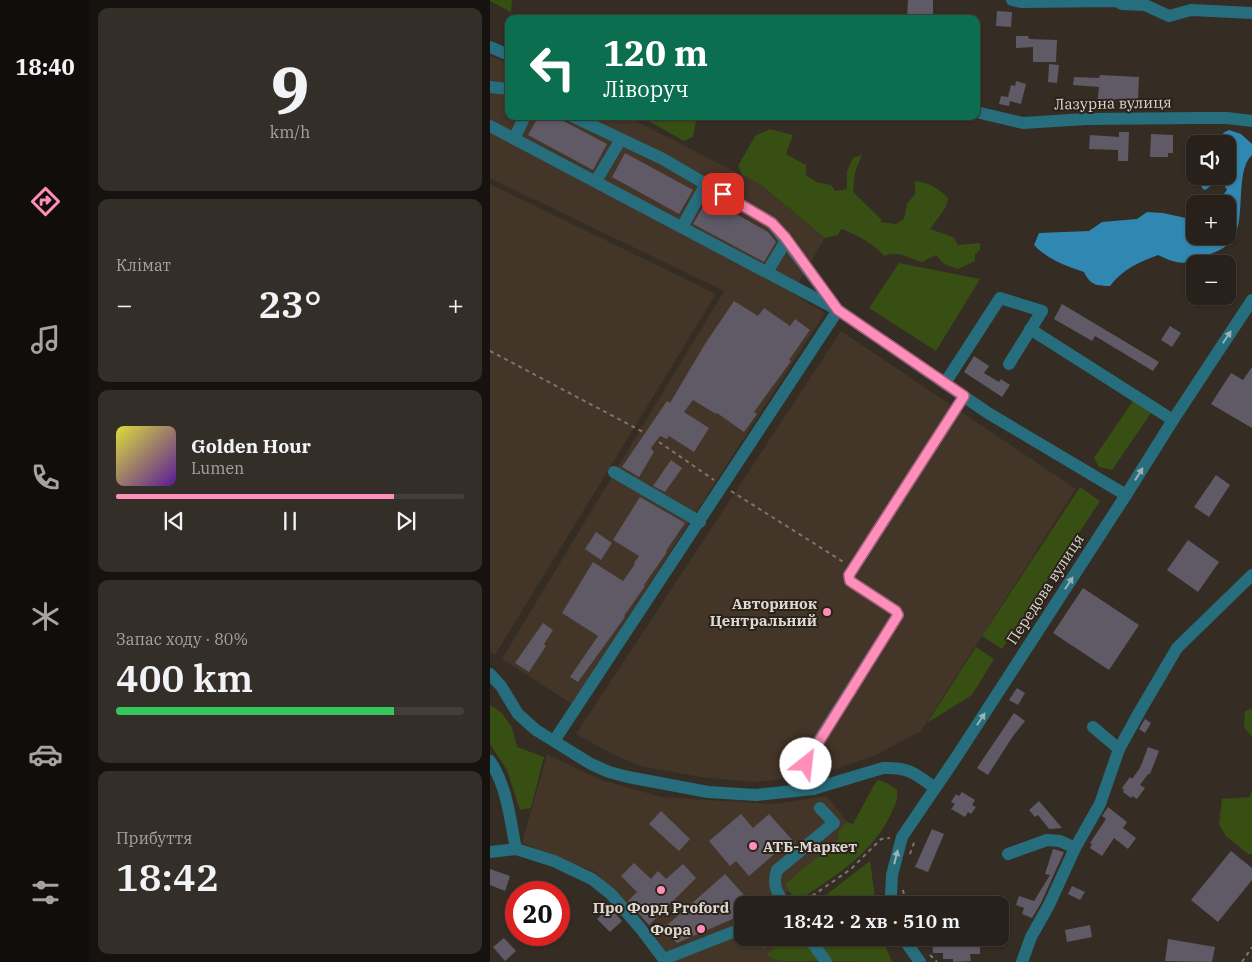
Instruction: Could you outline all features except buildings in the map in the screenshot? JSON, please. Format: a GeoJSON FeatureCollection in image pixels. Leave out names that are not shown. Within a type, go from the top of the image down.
{"type":"FeatureCollection","features":[{"type":"Feature","properties":{"kind":"street"},"geometry":{"type":"LineString","coordinates":[[1012,0],[1021,2],[1117,1],[1122,4],[1145,5],[1169,16],[1190,10],[1252,13]]}},
{"type":"Feature","properties":{"kind":"street"},"geometry":{"type":"LineString","coordinates":[[490,47],[505,53]]}},
{"type":"Feature","properties":{"kind":"street"},"geometry":{"type":"LineString","coordinates":[[490,87],[505,89]]}},
{"type":"Feature","properties":{"kind":"street","name":"Лазурна вулиця"},"geometry":{"type":"LineString","coordinates":[[980,113],[1023,122],[1086,119],[1199,118],[1228,118],[1252,121]]}},
{"type":"Feature","properties":{"kind":"street"},"geometry":{"type":"LineString","coordinates":[[514,139],[523,120]]}},
{"type":"Feature","properties":{"kind":"street"},"geometry":{"type":"LineString","coordinates":[[581,120],[663,159],[772,223],[838,310]]}},
{"type":"Feature","properties":{"kind":"street"},"geometry":{"type":"LineString","coordinates":[[490,126],[838,310],[988,413],[1126,496]]}},
{"type":"Feature","properties":{"kind":"street"},"geometry":{"type":"LineString","coordinates":[[596,181],[621,139]]}},
{"type":"Feature","properties":{"kind":"street"},"geometry":{"type":"LineString","coordinates":[[682,227],[706,184]]}},
{"type":"Feature","properties":{"kind":"street"},"geometry":{"type":"LineString","coordinates":[[767,272],[786,241]]}},
{"type":"Feature","properties":{"kind":"street"},"geometry":{"type":"LineString","coordinates":[[945,383],[1000,298],[1042,311],[1009,364]]}},
{"type":"Feature","properties":{"kind":"street","name":"Передова вулиця"},"geometry":{"type":"LineString","coordinates":[[891,896],[892,876],[902,837],[1252,300]]}},
{"type":"Feature","properties":{"kind":"street"},"geometry":{"type":"LineString","coordinates":[[554,742],[838,310]]}},
{"type":"Feature","properties":{"kind":"street"},"geometry":{"type":"LineString","coordinates":[[1030,329],[1173,420]]}},
{"type":"Feature","properties":{"kind":"street"},"geometry":{"type":"LineString","coordinates":[[813,789],[806,764],[808,759],[898,615],[896,611],[848,578],[964,396]]}},
{"type":"Feature","properties":{"kind":"street"},"geometry":{"type":"LineString","coordinates":[[614,472],[700,522]]}},
{"type":"Feature","properties":{"kind":"street"},"geometry":{"type":"LineString","coordinates":[[1022,962],[1031,937],[1100,804],[1119,749],[1177,648],[1252,575]]}},
{"type":"Feature","properties":{"kind":"street"},"geometry":{"type":"LineString","coordinates":[[490,674],[501,686],[518,714],[536,730],[591,764],[609,772],[628,777],[708,792],[756,795],[813,789],[884,768],[892,768],[904,769],[915,774],[935,788]]}},
{"type":"Feature","properties":{"kind":"street"},"geometry":{"type":"LineString","coordinates":[[1093,727],[1119,749]]}},
{"type":"Feature","properties":{"kind":"street"},"geometry":{"type":"LineString","coordinates":[[490,761],[498,772],[504,790],[516,849]]}},
{"type":"Feature","properties":{"kind":"street"},"geometry":{"type":"LineString","coordinates":[[779,896],[774,881],[777,870],[834,823],[820,808]]}},
{"type":"Feature","properties":{"kind":"street"},"geometry":{"type":"LineString","coordinates":[[1008,854],[1048,840],[1060,841],[1076,848]]}},
{"type":"Feature","properties":{"kind":"street"},"geometry":{"type":"LineString","coordinates":[[490,852],[516,849],[554,861],[592,880],[611,894],[642,929],[665,961],[734,932]]}},
{"type":"Feature","properties":{"kind":"street"},"geometry":{"type":"LineString","coordinates":[[815,946],[826,962]]}},
{"type":"Feature","properties":{"kind":"street"},"geometry":{"type":"LineString","coordinates":[[909,946],[920,962]]}},
{"type":"Feature","properties":{"kind":"path"},"geometry":{"type":"LineString","coordinates":[[490,351],[645,433]]}},
{"type":"Feature","properties":{"kind":"path"},"geometry":{"type":"LineString","coordinates":[[659,442],[723,486],[854,568]]}},
{"type":"Feature","properties":{"kind":"path"},"geometry":{"type":"LineString","coordinates":[[812,896],[851,869],[881,839],[902,837]]}},
{"type":"Feature","properties":{"kind":"path"},"geometry":{"type":"LineString","coordinates":[[1242,962],[1252,947]]}},
{"type":"Feature","properties":{"kind":"shaded area"},"geometry":{"type":"Polygon","coordinates":[[[490,56],[505,62],[505,120],[634,120],[761,185],[825,238],[792,293],[825,313],[572,704],[502,659],[724,291],[490,178],[490,56]]]}},
{"type":"Feature","properties":{"kind":"shaded area"},"geometry":{"type":"Polygon","coordinates":[[[490,184],[716,294],[495,655],[490,651],[490,184]]]}},
{"type":"Feature","properties":{"kind":"shaded area","name":"Авторинок Центральний"},"geometry":{"type":"Polygon","coordinates":[[[841,331],[1076,489],[921,731],[874,756],[818,775],[754,782],[700,777],[639,766],[612,754],[576,734],[841,331]]]}},
{"type":"Feature","properties":{"kind":"shaded area"},"geometry":{"type":"Polygon","coordinates":[[[547,754],[601,780],[662,797],[774,804],[827,796],[857,835],[783,896],[734,896],[734,946],[810,946],[820,960],[802,962],[670,962],[648,925],[595,872],[522,843],[547,754]]]}},
{"type":"Feature","properties":{"kind":"green space"},"geometry":{"type":"Polygon","coordinates":[[[512,0],[511,12],[490,1],[512,0]]]}},
{"type":"Feature","properties":{"kind":"green space"},"geometry":{"type":"Polygon","coordinates":[[[647,120],[696,120],[693,137],[684,141],[647,120]]]}},
{"type":"Feature","properties":{"kind":"green space"},"geometry":{"type":"Polygon","coordinates":[[[770,129],[793,135],[786,154],[806,165],[806,175],[816,182],[831,185],[835,191],[847,189],[847,171],[853,158],[862,155],[855,172],[853,192],[881,219],[881,222],[896,224],[904,219],[907,204],[915,194],[915,181],[925,183],[937,189],[948,198],[946,207],[930,229],[953,237],[958,245],[980,243],[980,250],[975,254],[975,261],[958,269],[944,264],[936,255],[922,262],[899,254],[884,256],[864,240],[841,229],[838,235],[825,238],[761,185],[742,175],[738,166],[755,136],[770,129]]]}},
{"type":"Feature","properties":{"kind":"green space"},"geometry":{"type":"Polygon","coordinates":[[[899,263],[980,279],[936,351],[869,308],[899,263]]]}},
{"type":"Feature","properties":{"kind":"green space"},"geometry":{"type":"Polygon","coordinates":[[[1133,401],[1151,413],[1112,470],[1099,467],[1094,458],[1133,401]]]}},
{"type":"Feature","properties":{"kind":"green space"},"geometry":{"type":"Polygon","coordinates":[[[1080,487],[1100,501],[1002,649],[982,636],[1080,487]]]}},
{"type":"Feature","properties":{"kind":"green space"},"geometry":{"type":"Polygon","coordinates":[[[976,647],[994,659],[972,695],[927,723],[976,647]]]}},
{"type":"Feature","properties":{"kind":"green space"},"geometry":{"type":"Polygon","coordinates":[[[490,705],[501,712],[512,727],[517,747],[544,757],[531,808],[520,810],[507,770],[490,744],[490,705]]]}},
{"type":"Feature","properties":{"kind":"green space"},"geometry":{"type":"Polygon","coordinates":[[[1252,709],[1252,737],[1244,727],[1245,711],[1252,709]]]}},
{"type":"Feature","properties":{"kind":"green space"},"geometry":{"type":"Polygon","coordinates":[[[878,780],[887,783],[897,790],[897,800],[882,830],[872,843],[849,865],[805,896],[792,896],[785,884],[839,839],[838,831],[847,822],[853,824],[878,780]]]}},
{"type":"Feature","properties":{"kind":"green space"},"geometry":{"type":"Polygon","coordinates":[[[1252,789],[1252,854],[1248,854],[1226,836],[1219,824],[1222,799],[1250,797],[1252,789]]]}},
{"type":"Feature","properties":{"kind":"green space"},"geometry":{"type":"Polygon","coordinates":[[[870,861],[875,896],[825,896],[870,861]]]}},
{"type":"Feature","properties":{"kind":"green space"},"geometry":{"type":"Polygon","coordinates":[[[778,946],[885,946],[892,962],[782,961],[766,955],[778,946]]]}},
{"type":"Feature","properties":{"kind":"water"},"geometry":{"type":"Polygon","coordinates":[[[1229,130],[1241,134],[1252,144],[1252,155],[1243,172],[1239,221],[1236,232],[1236,195],[1223,195],[1227,190],[1224,185],[1236,185],[1236,135],[1224,135],[1223,133],[1229,130]]]}},
{"type":"Feature","properties":{"kind":"water"},"geometry":{"type":"Polygon","coordinates":[[[1202,185],[1212,185],[1205,190],[1202,185]]]}},
{"type":"Feature","properties":{"kind":"water"},"geometry":{"type":"Polygon","coordinates":[[[1147,212],[1186,218],[1186,245],[1227,245],[1209,255],[1186,255],[1186,262],[1182,263],[1171,261],[1158,255],[1132,267],[1120,275],[1110,286],[1105,286],[1094,284],[1084,272],[1051,258],[1034,245],[1039,233],[1089,231],[1102,222],[1137,219],[1147,212]]]}},
{"type":"Feature","properties":{"kind":"place","name":"Авторинок Центральний"},"geometry":{"type":"Point","coordinates":[827,612]}},
{"type":"Feature","properties":{"kind":"place","name":"АТБ-Маркет"},"geometry":{"type":"Point","coordinates":[753,846]}},
{"type":"Feature","properties":{"kind":"place","name":"Про Форд Proford"},"geometry":{"type":"Point","coordinates":[661,890]}},
{"type":"Feature","properties":{"kind":"place","name":"Фора"},"geometry":{"type":"Point","coordinates":[701,929]}},
{"type":"Feature","properties":{"kind":"route"},"geometry":{"type":"LineString","coordinates":[[723,194],[772,223],[785,237],[786,241],[838,310],[964,396],[849,575],[848,579],[850,581],[896,611],[898,615],[806,764]]}}]}
